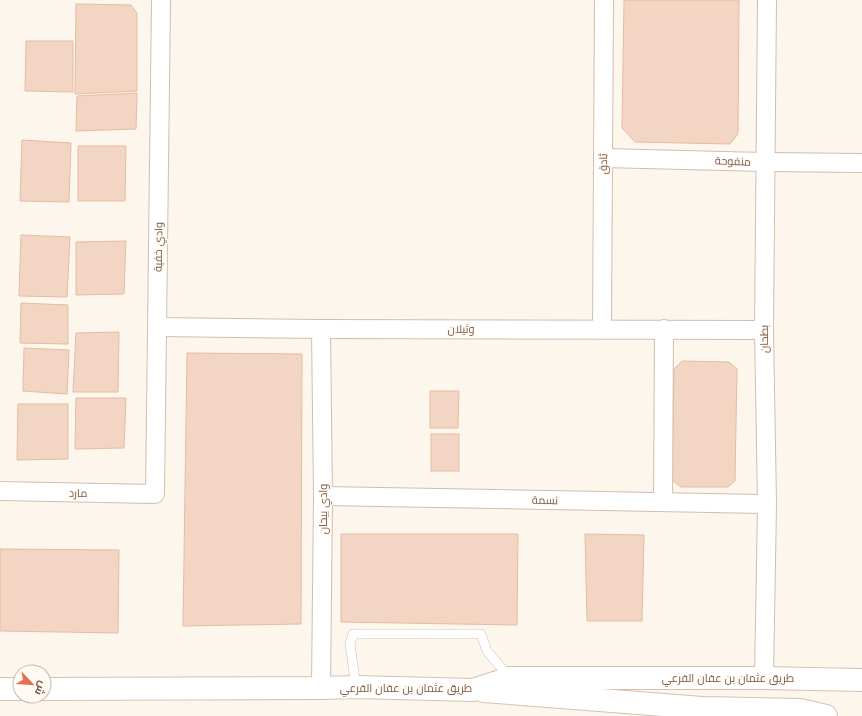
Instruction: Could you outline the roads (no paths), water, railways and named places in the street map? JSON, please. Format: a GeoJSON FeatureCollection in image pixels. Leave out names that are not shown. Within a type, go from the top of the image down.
{"type":"FeatureCollection","features":[{"type":"Feature","properties":{"kind":"street","name":"وادي خفية"},"geometry":{"type":"LineString","coordinates":[[155,494],[161,0]]}},
{"type":"Feature","properties":{"kind":"street","name":"ثادق"},"geometry":{"type":"LineString","coordinates":[[602,329],[604,0]]}},
{"type":"Feature","properties":{"kind":"street","name":"بطحان"},"geometry":{"type":"LineString","coordinates":[[764,678],[767,504],[764,330],[766,0]]}},
{"type":"Feature","properties":{"kind":"street","name":"منفوحة"},"geometry":{"type":"LineString","coordinates":[[604,158],[862,163]]}},
{"type":"Feature","properties":{"kind":"street","name":"وثيلان"},"geometry":{"type":"LineString","coordinates":[[157,327],[764,330]]}},
{"type":"Feature","properties":{"kind":"street","name":"وادي بيحان"},"geometry":{"type":"LineString","coordinates":[[321,329],[323,496],[321,688]]}},
{"type":"Feature","properties":{"kind":"street"},"geometry":{"type":"LineString","coordinates":[[663,502],[664,329]]}},
{"type":"Feature","properties":{"kind":"street","name":"مارد"},"geometry":{"type":"LineString","coordinates":[[0,491],[155,494]]}},
{"type":"Feature","properties":{"kind":"street","name":"نسمة"},"geometry":{"type":"LineString","coordinates":[[323,496],[767,504]]}},
{"type":"Feature","properties":{"kind":"street","name":"طريق عثمان بن عفان الفرعي"},"geometry":{"type":"LineString","coordinates":[[52,689],[356,687],[473,690],[510,678],[764,678],[862,680]]}},
{"type":"Feature","properties":{"kind":"street"},"geometry":{"type":"LineString","coordinates":[[0,689],[12,689]]}},
{"type":"Feature","properties":{"kind":"street"},"geometry":{"type":"LineString","coordinates":[[473,690],[702,708],[800,710],[826,716]]}},
{"type":"Feature","properties":{"kind":"lane"},"geometry":{"type":"LineString","coordinates":[[356,687],[350,644],[353,634],[481,634],[487,651],[510,678]]}}]}
